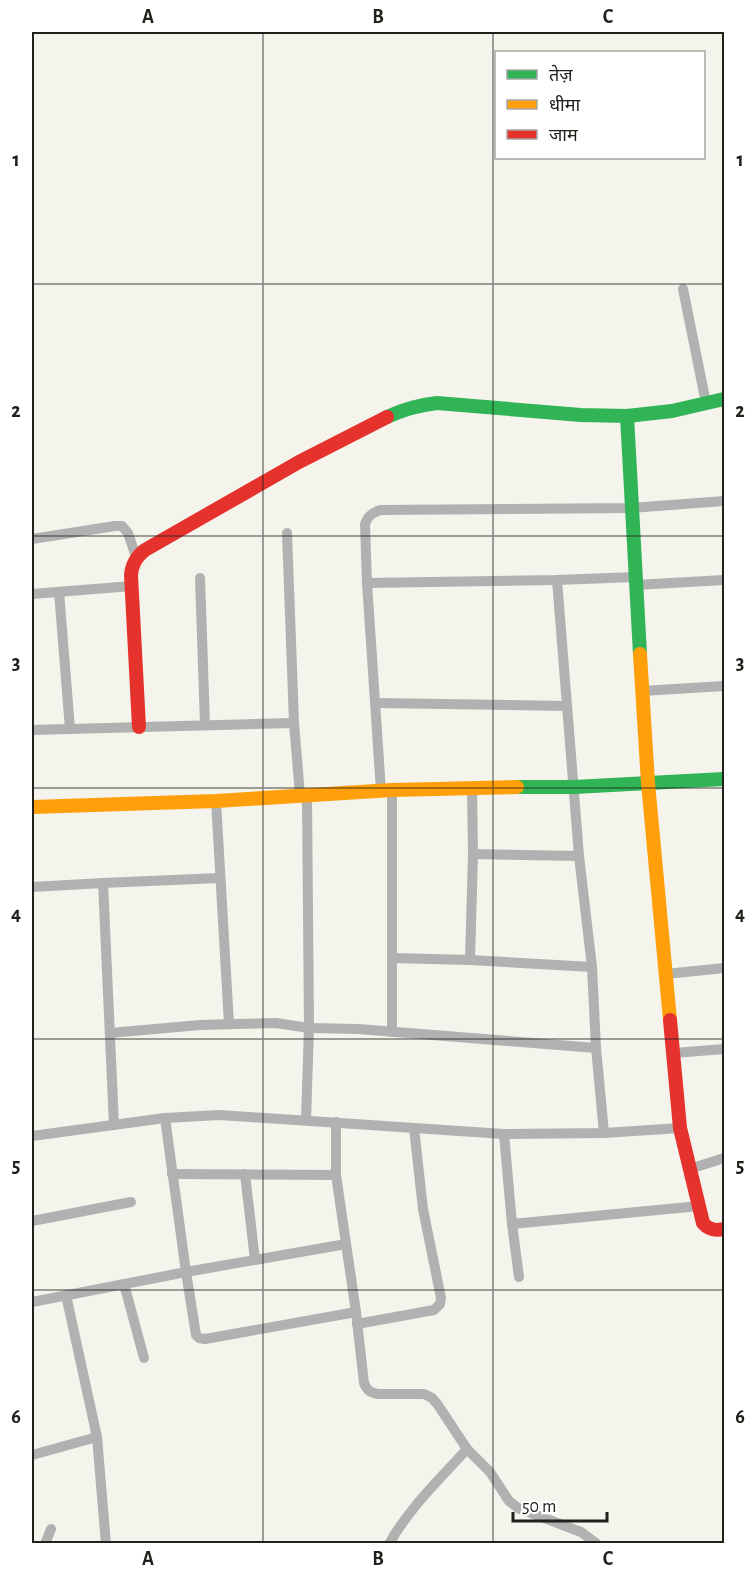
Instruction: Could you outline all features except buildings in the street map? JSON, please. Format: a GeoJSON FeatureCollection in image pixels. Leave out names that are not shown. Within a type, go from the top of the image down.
{"type":"FeatureCollection","features":[{"type":"Feature","properties":{"kind":"street"},"geometry":{"type":"LineString","coordinates":[[682,289],[706,403]]}},
{"type":"Feature","properties":{"kind":"street"},"geometry":{"type":"LineString","coordinates":[[139,727],[132,586],[132,564],[136,557],[299,462],[400,411],[420,405],[436,403],[581,416],[627,416],[664,412],[724,399]]}},
{"type":"Feature","properties":{"kind":"street"},"geometry":{"type":"LineString","coordinates":[[627,416],[648,783],[680,1128],[703,1223],[707,1228],[713,1230],[724,1229]]}},
{"type":"Feature","properties":{"kind":"street"},"geometry":{"type":"LineString","coordinates":[[392,1032],[392,958],[386,791],[376,703],[368,583],[365,524],[368,517],[380,510],[631,508],[724,501]]}},
{"type":"Feature","properties":{"kind":"street"},"geometry":{"type":"LineString","coordinates":[[32,539],[122,526],[128,533],[136,557]]}},
{"type":"Feature","properties":{"kind":"street"},"geometry":{"type":"LineString","coordinates":[[287,532],[294,723],[303,795],[309,1028],[306,1120]]}},
{"type":"Feature","properties":{"kind":"street"},"geometry":{"type":"LineString","coordinates":[[200,578],[205,725]]}},
{"type":"Feature","properties":{"kind":"street"},"geometry":{"type":"LineString","coordinates":[[557,580],[579,856],[592,967],[596,1048],[604,1133]]}},
{"type":"Feature","properties":{"kind":"street"},"geometry":{"type":"LineString","coordinates":[[368,583],[724,580]]}},
{"type":"Feature","properties":{"kind":"street"},"geometry":{"type":"LineString","coordinates":[[32,594],[132,586]]}},
{"type":"Feature","properties":{"kind":"street"},"geometry":{"type":"LineString","coordinates":[[59,592],[70,729]]}},
{"type":"Feature","properties":{"kind":"street"},"geometry":{"type":"LineString","coordinates":[[642,691],[724,686]]}},
{"type":"Feature","properties":{"kind":"street"},"geometry":{"type":"LineString","coordinates":[[376,703],[567,706]]}},
{"type":"Feature","properties":{"kind":"street"},"geometry":{"type":"LineString","coordinates":[[32,730],[294,723]]}},
{"type":"Feature","properties":{"kind":"street"},"geometry":{"type":"LineString","coordinates":[[32,807],[216,801],[472,787],[574,787],[724,779]]}},
{"type":"Feature","properties":{"kind":"street"},"geometry":{"type":"LineString","coordinates":[[470,960],[472,787]]}},
{"type":"Feature","properties":{"kind":"street"},"geometry":{"type":"LineString","coordinates":[[216,801],[229,1024]]}},
{"type":"Feature","properties":{"kind":"street"},"geometry":{"type":"LineString","coordinates":[[473,854],[579,856]]}},
{"type":"Feature","properties":{"kind":"street"},"geometry":{"type":"LineString","coordinates":[[32,886],[220,878]]}},
{"type":"Feature","properties":{"kind":"street"},"geometry":{"type":"LineString","coordinates":[[103,883],[114,1125]]}},
{"type":"Feature","properties":{"kind":"street"},"geometry":{"type":"LineString","coordinates":[[392,958],[592,967]]}},
{"type":"Feature","properties":{"kind":"street"},"geometry":{"type":"LineString","coordinates":[[666,974],[724,968]]}},
{"type":"Feature","properties":{"kind":"street"},"geometry":{"type":"LineString","coordinates":[[110,1033],[229,1024],[276,1023],[309,1028],[358,1029],[596,1048]]}},
{"type":"Feature","properties":{"kind":"street"},"geometry":{"type":"LineString","coordinates":[[674,1053],[724,1049]]}},
{"type":"Feature","properties":{"kind":"street"},"geometry":{"type":"LineString","coordinates":[[32,1136],[165,1118],[219,1115],[504,1134],[604,1133],[680,1128]]}},
{"type":"Feature","properties":{"kind":"street"},"geometry":{"type":"LineString","coordinates":[[165,1118],[196,1335],[204,1339],[356,1312]]}},
{"type":"Feature","properties":{"kind":"street"},"geometry":{"type":"LineString","coordinates":[[336,1122],[336,1175],[364,1383],[367,1390],[379,1394],[424,1394],[432,1398],[467,1449],[490,1472],[509,1501],[518,1508],[581,1532],[597,1544]]}},
{"type":"Feature","properties":{"kind":"street"},"geometry":{"type":"LineString","coordinates":[[357,1324],[434,1310],[440,1304],[441,1298],[423,1209],[414,1128]]}},
{"type":"Feature","properties":{"kind":"street"},"geometry":{"type":"LineString","coordinates":[[504,1134],[519,1277]]}},
{"type":"Feature","properties":{"kind":"street"},"geometry":{"type":"LineString","coordinates":[[690,1169],[724,1158]]}},
{"type":"Feature","properties":{"kind":"street"},"geometry":{"type":"LineString","coordinates":[[172,1174],[336,1175]]}},
{"type":"Feature","properties":{"kind":"street"},"geometry":{"type":"LineString","coordinates":[[245,1174],[255,1260]]}},
{"type":"Feature","properties":{"kind":"street"},"geometry":{"type":"LineString","coordinates":[[32,1221],[131,1203]]}},
{"type":"Feature","properties":{"kind":"street"},"geometry":{"type":"LineString","coordinates":[[512,1224],[699,1206]]}},
{"type":"Feature","properties":{"kind":"street"},"geometry":{"type":"LineString","coordinates":[[32,1302],[346,1244]]}},
{"type":"Feature","properties":{"kind":"street"},"geometry":{"type":"LineString","coordinates":[[124,1284],[144,1358]]}},
{"type":"Feature","properties":{"kind":"street"},"geometry":{"type":"LineString","coordinates":[[66,1294],[97,1437],[106,1544]]}},
{"type":"Feature","properties":{"kind":"street"},"geometry":{"type":"LineString","coordinates":[[32,1455],[97,1437]]}},
{"type":"Feature","properties":{"kind":"street"},"geometry":{"type":"LineString","coordinates":[[389,1544],[410,1513],[467,1449]]}},
{"type":"Feature","properties":{"kind":"street"},"geometry":{"type":"LineString","coordinates":[[45,1544],[51,1529]]}},
{"type":"Feature","properties":{"kind":"traffic: fast"},"geometry":{"type":"LineString","coordinates":[[387,417],[412,408],[437,403],[581,415],[627,416],[672,411],[724,399]]}},
{"type":"Feature","properties":{"kind":"traffic: fast"},"geometry":{"type":"LineString","coordinates":[[627,416],[640,654]]}},
{"type":"Feature","properties":{"kind":"traffic: fast"},"geometry":{"type":"LineString","coordinates":[[517,787],[574,787],[724,779]]}},
{"type":"Feature","properties":{"kind":"traffic: slow"},"geometry":{"type":"LineString","coordinates":[[640,654],[648,783],[670,1020]]}},
{"type":"Feature","properties":{"kind":"traffic: slow"},"geometry":{"type":"LineString","coordinates":[[32,807],[216,801],[392,790],[517,787]]}},
{"type":"Feature","properties":{"kind":"traffic: jam"},"geometry":{"type":"LineString","coordinates":[[139,727],[131,575],[137,558],[145,550],[299,462],[387,417]]}},
{"type":"Feature","properties":{"kind":"traffic: jam"},"geometry":{"type":"LineString","coordinates":[[670,1020],[680,1128],[703,1223],[712,1229],[724,1229]]}}]}
